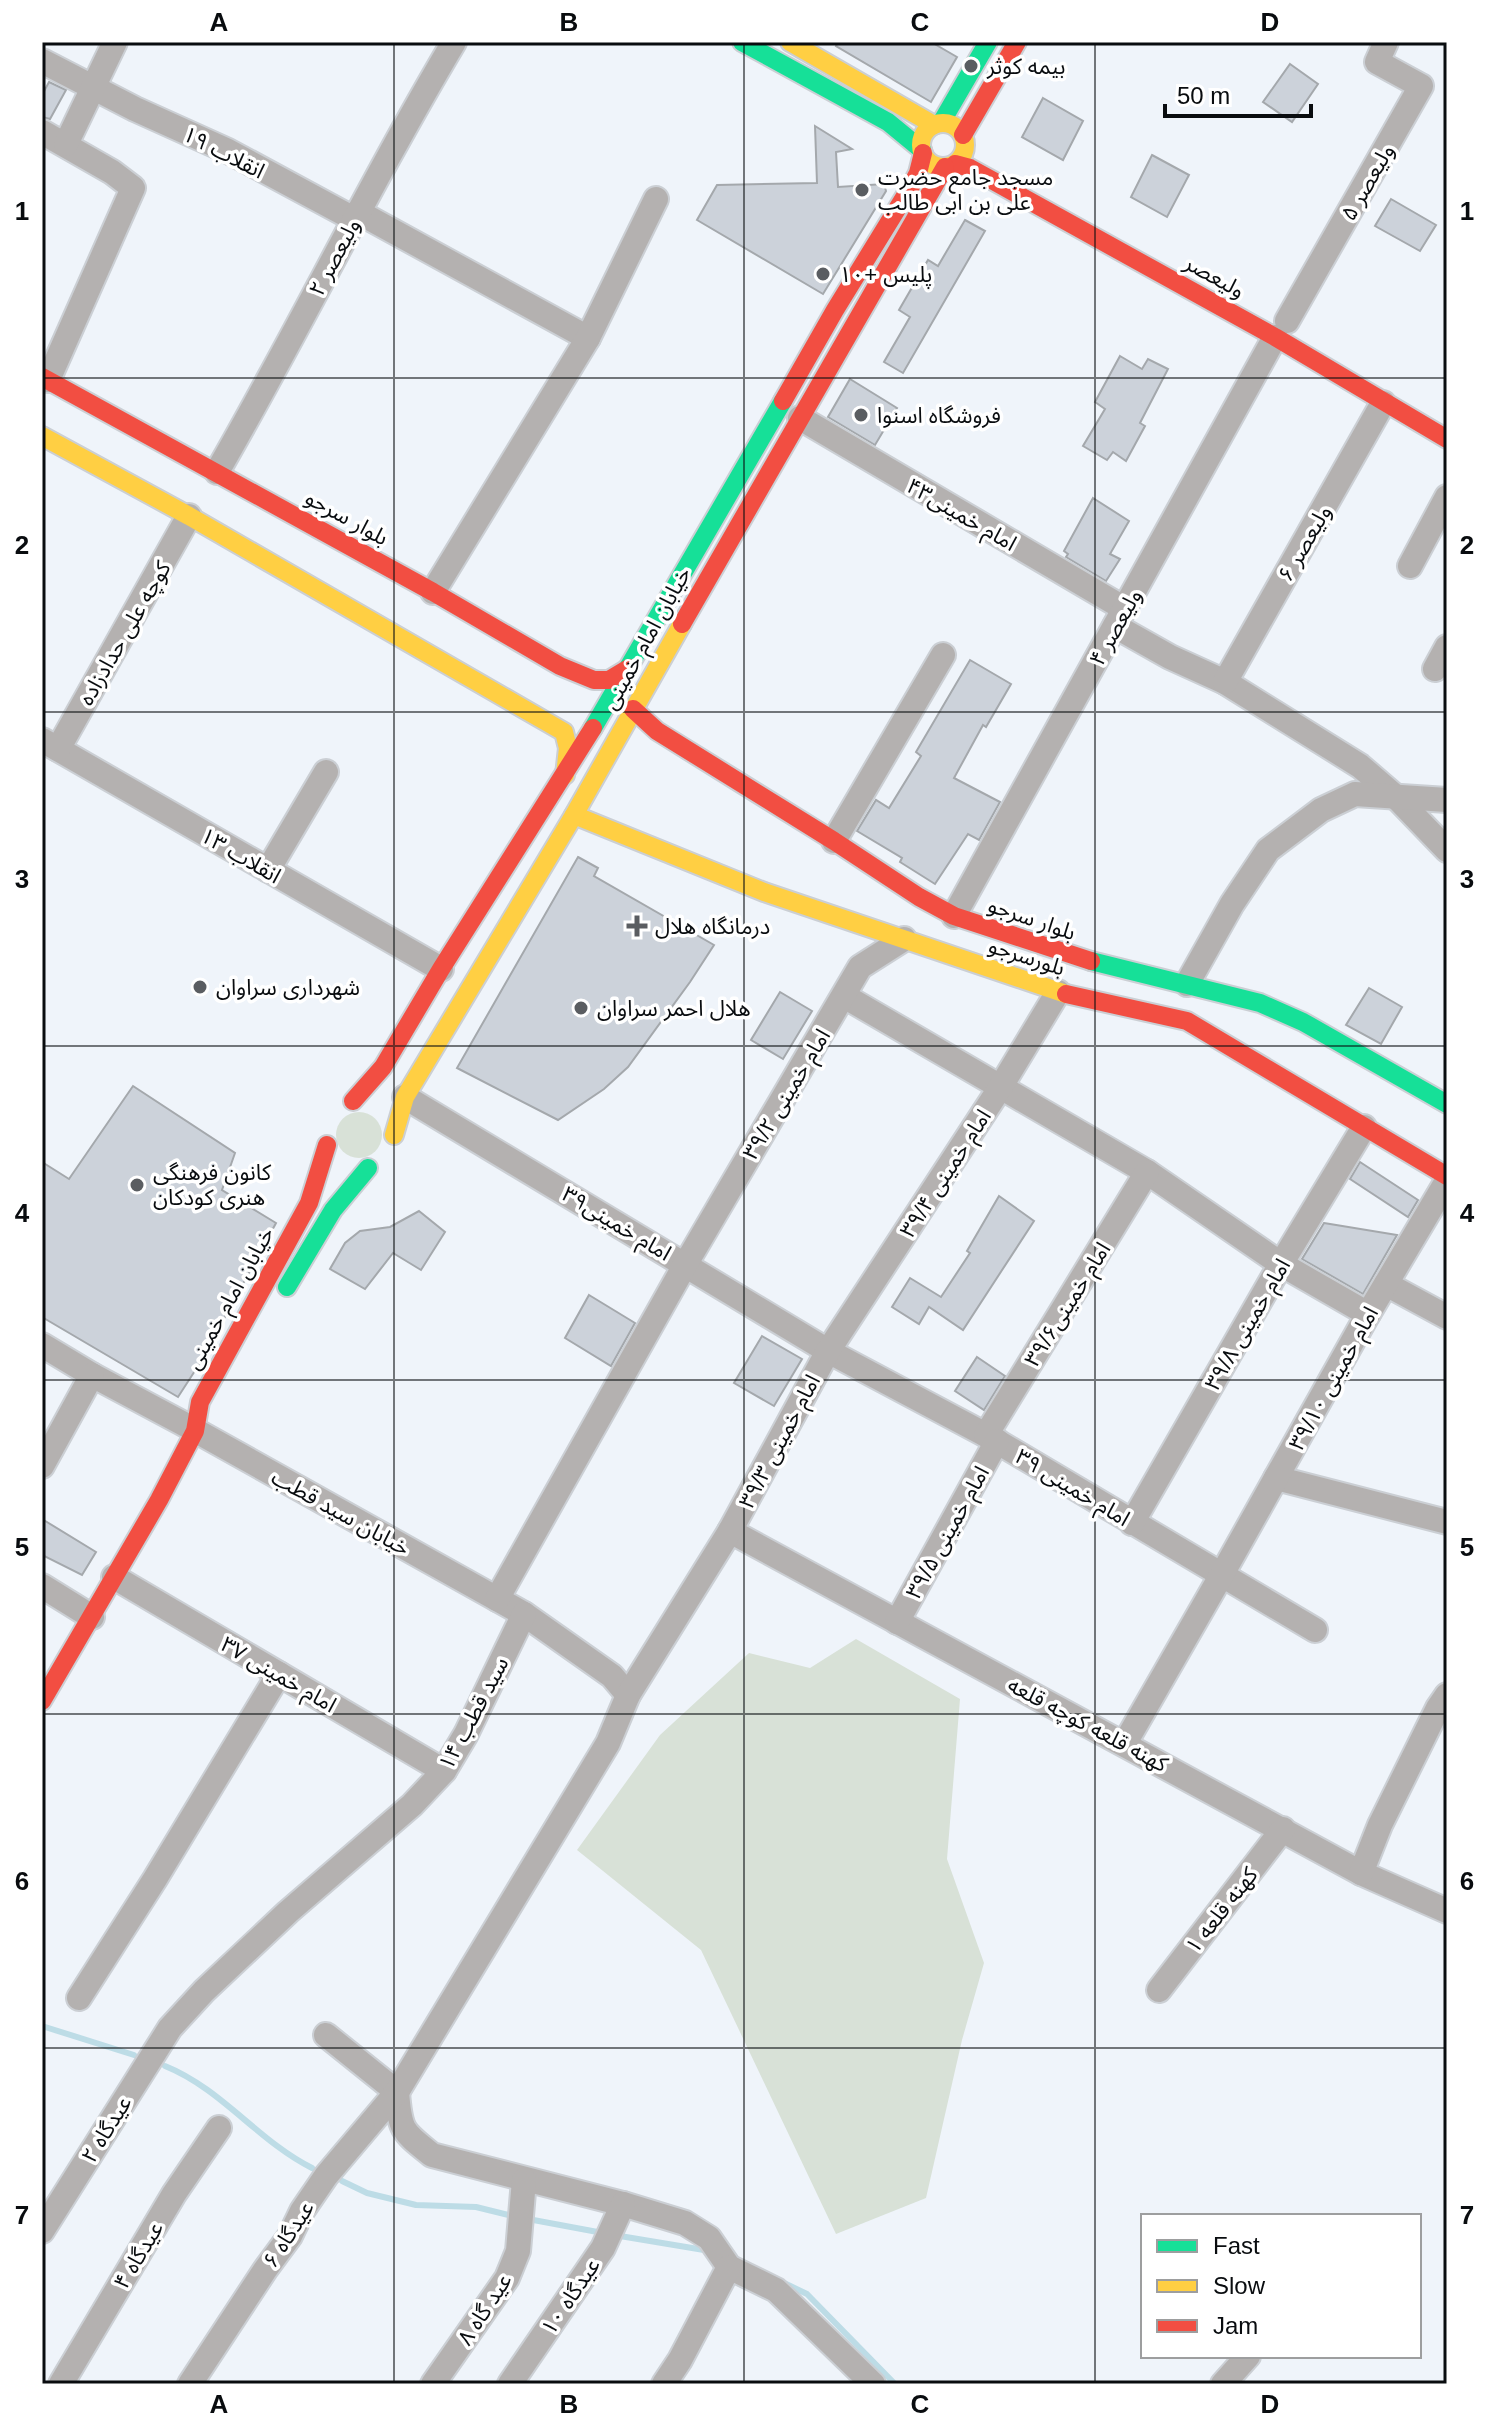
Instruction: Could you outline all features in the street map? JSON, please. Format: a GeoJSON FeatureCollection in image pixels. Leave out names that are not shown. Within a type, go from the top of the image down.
{"type":"FeatureCollection","features":[{"type":"Feature","properties":{"kind":"main road"},"geometry":{"type":"LineString","coordinates":[[742,42],[888,122],[922,151],[929,162],[950,165],[963,154],[964,138],[1017,42]]}},
{"type":"Feature","properties":{"kind":"main road"},"geometry":{"type":"LineString","coordinates":[[790,42],[938,124],[955,127],[988,157],[1055,194]]}},
{"type":"Feature","properties":{"kind":"main road"},"geometry":{"type":"LineString","coordinates":[[922,151],[924,135],[938,124],[988,42]]}},
{"type":"Feature","properties":{"kind":"main road","name":"خیابان امام خمینی"},"geometry":{"type":"LineString","coordinates":[[339,1112],[383,1067],[441,969],[565,775],[835,310],[910,188],[918,173],[922,151]]}},
{"type":"Feature","properties":{"kind":"main road","name":"خیابان امام خمینی"},"geometry":{"type":"LineString","coordinates":[[394,1135],[405,1097],[574,815],[800,418],[950,165]]}},
{"type":"Feature","properties":{"kind":"main road","name":"ولیعصر"},"geometry":{"type":"LineString","coordinates":[[950,165],[970,168],[1284,325],[1383,403],[1447,439]]}},
{"type":"Feature","properties":{"kind":"main road","name":"بلوار سرجو"},"geometry":{"type":"LineString","coordinates":[[45,378],[214,478],[433,592],[560,666],[594,680]]}},
{"type":"Feature","properties":{"kind":"main road"},"geometry":{"type":"LineString","coordinates":[[42,436],[193,511],[564,732],[569,742],[565,775]]}},
{"type":"Feature","properties":{"kind":"main road"},"geometry":{"type":"LineString","coordinates":[[564,732],[575,724],[591,695],[594,680],[609,680],[629,668]]}},
{"type":"Feature","properties":{"kind":"main road","name":"بلوار سرجو"},"geometry":{"type":"LineString","coordinates":[[633,709],[657,731],[919,897],[1065,974],[1187,984],[1260,1003],[1303,1022],[1447,1104]]}},
{"type":"Feature","properties":{"kind":"main road","name":"بلورسرجو"},"geometry":{"type":"LineString","coordinates":[[574,815],[764,892],[904,939],[1065,974],[1187,1021],[1447,1179]]}},
{"type":"Feature","properties":{"kind":"main road"},"geometry":{"type":"LineString","coordinates":[[1173,1016],[1187,984]]}},
{"type":"Feature","properties":{"kind":"main road"},"geometry":{"type":"LineString","coordinates":[[363,1100],[378,1105],[393,1125],[392,1147],[387,1156],[368,1168],[358,1169],[343,1164],[327,1145],[339,1112],[363,1100]]}},
{"type":"Feature","properties":{"kind":"main road","name":"خیابان امام خمینی"},"geometry":{"type":"LineString","coordinates":[[42,1701],[159,1500],[195,1431],[200,1402],[309,1203],[327,1145]]}},
{"type":"Feature","properties":{"kind":"main road","name":"خیابان امام خمینی"},"geometry":{"type":"LineString","coordinates":[[277,1304],[332,1209],[368,1168]]}},
{"type":"Feature","properties":{"kind":"main road","name":"خیابان امام خمینی"},"geometry":{"type":"LineString","coordinates":[[195,1431],[214,1413]]}},
{"type":"Feature","properties":{"kind":"street"},"geometry":{"type":"LineString","coordinates":[[66,144],[115,42]]}},
{"type":"Feature","properties":{"kind":"street","name":"ولیعصر ۲"},"geometry":{"type":"LineString","coordinates":[[214,478],[454,42]]}},
{"type":"Feature","properties":{"kind":"street","name":"ولیعصر ۵"},"geometry":{"type":"LineString","coordinates":[[1284,325],[1421,86],[1382,52]]}},
{"type":"Feature","properties":{"kind":"street","name":"انقلاب ۱۹"},"geometry":{"type":"LineString","coordinates":[[42,61],[135,109],[228,151],[261,171],[356,216],[588,338]]}},
{"type":"Feature","properties":{"kind":"street"},"geometry":{"type":"LineString","coordinates":[[42,132],[112,172],[133,188],[45,378]]}},
{"type":"Feature","properties":{"kind":"street"},"geometry":{"type":"LineString","coordinates":[[433,592],[588,338],[656,199]]}},
{"type":"Feature","properties":{"kind":"street","name":"ولیعصر ۴"},"geometry":{"type":"LineString","coordinates":[[954,916],[1284,325]]}},
{"type":"Feature","properties":{"kind":"street","name":"ولیعصر ۶"},"geometry":{"type":"LineString","coordinates":[[1225,682],[1383,403]]}},
{"type":"Feature","properties":{"kind":"street","name":"امام خمینی۴۳"},"geometry":{"type":"LineString","coordinates":[[800,418],[1120,617],[1170,657],[1225,682],[1360,766],[1396,797],[1447,850]]}},
{"type":"Feature","properties":{"kind":"street"},"geometry":{"type":"LineString","coordinates":[[1410,566],[1447,497]]}},
{"type":"Feature","properties":{"kind":"street","name":"کوچه علی حدادزاده"},"geometry":{"type":"LineString","coordinates":[[50,744],[193,511]]}},
{"type":"Feature","properties":{"kind":"street"},"geometry":{"type":"LineString","coordinates":[[1435,669],[1447,647]]}},
{"type":"Feature","properties":{"kind":"street"},"geometry":{"type":"LineString","coordinates":[[834,841],[943,655]]}},
{"type":"Feature","properties":{"kind":"street","name":"انقلاب ۱۳"},"geometry":{"type":"LineString","coordinates":[[50,744],[441,969]]}},
{"type":"Feature","properties":{"kind":"street"},"geometry":{"type":"LineString","coordinates":[[268,870],[326,772]]}},
{"type":"Feature","properties":{"kind":"street"},"geometry":{"type":"LineString","coordinates":[[1187,984],[1232,904],[1268,850],[1321,810],[1355,794],[1447,800]]}},
{"type":"Feature","properties":{"kind":"street","name":"امام خمینی ۳۹/۲"},"geometry":{"type":"LineString","coordinates":[[497,1599],[685,1265],[860,967],[904,939]]}},
{"type":"Feature","properties":{"kind":"street","name":"امام خمینی ۳۹/۴"},"geometry":{"type":"LineString","coordinates":[[828,1351],[1000,1088],[1065,974]]}},
{"type":"Feature","properties":{"kind":"street"},"geometry":{"type":"LineString","coordinates":[[844,996],[1147,1172],[1281,1264],[1368,1314]]}},
{"type":"Feature","properties":{"kind":"street","name":"امام خمینی۳۹"},"geometry":{"type":"LineString","coordinates":[[405,1097],[828,1351]]}},
{"type":"Feature","properties":{"kind":"street","name":"امام خمینی ۳۹/۸"},"geometry":{"type":"LineString","coordinates":[[1132,1523],[1364,1127]]}},
{"type":"Feature","properties":{"kind":"street","name":"امام خمینی۳۹/۶"},"geometry":{"type":"LineString","coordinates":[[992,1438],[1147,1172]]}},
{"type":"Feature","properties":{"kind":"street","name":"امام خمینی ۳۹/۱۰"},"geometry":{"type":"LineString","coordinates":[[1125,1743],[1447,1179]]}},
{"type":"Feature","properties":{"kind":"street"},"geometry":{"type":"LineString","coordinates":[[1386,1284],[1447,1317]]}},
{"type":"Feature","properties":{"kind":"street","name":"خیابان سید قطب"},"geometry":{"type":"LineString","coordinates":[[42,1345],[524,1614],[612,1676],[628,1695]]}},
{"type":"Feature","properties":{"kind":"street","name":"امام خمینی ۳۹"},"geometry":{"type":"LineString","coordinates":[[828,1351],[992,1438],[1315,1630]]}},
{"type":"Feature","properties":{"kind":"street","name":"امام خمینی ۳۹/۳"},"geometry":{"type":"LineString","coordinates":[[628,1695],[730,1531],[828,1351]]}},
{"type":"Feature","properties":{"kind":"street"},"geometry":{"type":"LineString","coordinates":[[42,1466],[92,1375]]}},
{"type":"Feature","properties":{"kind":"street","name":"امام خمینی ۳۹/۵"},"geometry":{"type":"LineString","coordinates":[[897,1622],[992,1438]]}},
{"type":"Feature","properties":{"kind":"street"},"geometry":{"type":"LineString","coordinates":[[1276,1478],[1447,1522]]}},
{"type":"Feature","properties":{"kind":"street","name":"کهنه قلعه کوچه قلعه"},"geometry":{"type":"LineString","coordinates":[[730,1531],[1361,1873],[1447,1911]]}},
{"type":"Feature","properties":{"kind":"street","name":"امام خمینی ۳۷"},"geometry":{"type":"LineString","coordinates":[[114,1577],[444,1771]]}},
{"type":"Feature","properties":{"kind":"street"},"geometry":{"type":"LineString","coordinates":[[42,1586],[92,1617]]}},
{"type":"Feature","properties":{"kind":"street","name":"سید قطب ۱۴"},"geometry":{"type":"LineString","coordinates":[[170,2028],[204,1991],[288,1912],[412,1805],[444,1771],[466,1734],[524,1614]]}},
{"type":"Feature","properties":{"kind":"street"},"geometry":{"type":"LineString","coordinates":[[79,1998],[279,1674]]}},
{"type":"Feature","properties":{"kind":"street","name":"عیدگاه ۶"},"geometry":{"type":"LineString","coordinates":[[190,2384],[290,2236],[302,2211],[326,2176],[397,2092],[608,1743],[628,1695]]}},
{"type":"Feature","properties":{"kind":"street"},"geometry":{"type":"LineString","coordinates":[[1361,1873],[1380,1825],[1447,1695]]}},
{"type":"Feature","properties":{"kind":"street","name":"کهنه قلعه ۱"},"geometry":{"type":"LineString","coordinates":[[1159,1990],[1283,1829]]}},
{"type":"Feature","properties":{"kind":"street","name":"عیدگاه ۲"},"geometry":{"type":"LineString","coordinates":[[42,2231],[170,2028]]}},
{"type":"Feature","properties":{"kind":"street"},"geometry":{"type":"LineString","coordinates":[[326,2035],[397,2092],[399,2121],[407,2135],[432,2155],[685,2223],[709,2238],[729,2267],[776,2290],[845,2375],[873,2384]]}},
{"type":"Feature","properties":{"kind":"street","name":"عیدگاه ۴"},"geometry":{"type":"LineString","coordinates":[[61,2384],[174,2194],[219,2128]]}},
{"type":"Feature","properties":{"kind":"street","name":"عید گاه ۸"},"geometry":{"type":"LineString","coordinates":[[433,2384],[507,2278],[518,2251],[524,2180]]}},
{"type":"Feature","properties":{"kind":"street","name":"عیدگاه ۱۰"},"geometry":{"type":"LineString","coordinates":[[510,2384],[603,2248],[623,2204]]}},
{"type":"Feature","properties":{"kind":"street"},"geometry":{"type":"LineString","coordinates":[[664,2384],[729,2267]]}},
{"type":"Feature","properties":{"kind":"street"},"geometry":{"type":"LineString","coordinates":[[1223,2384],[1246,2358]]}},
{"type":"Feature","properties":{"kind":"shaded area"},"geometry":{"type":"Polygon","coordinates":[[[359,1112],[376,1118],[382,1135],[376,1152],[359,1158],[342,1152],[336,1135],[342,1118],[359,1112]]]}},
{"type":"Feature","properties":{"kind":"shaded area"},"geometry":{"type":"Polygon","coordinates":[[[856,1639],[960,1699],[947,1859],[984,1963],[962,2040],[926,2198],[836,2234],[701,1950],[577,1850],[660,1735],[749,1653],[810,1668],[856,1639]]]}},
{"type":"Feature","properties":{"kind":"building"},"geometry":{"type":"Polygon","coordinates":[[[838,42],[931,42],[957,57],[931,102],[836,46],[838,42]]]}},
{"type":"Feature","properties":{"kind":"building"},"geometry":{"type":"Polygon","coordinates":[[[1290,64],[1318,84],[1292,122],[1263,102],[1290,64]]]}},
{"type":"Feature","properties":{"kind":"building"},"geometry":{"type":"Polygon","coordinates":[[[49,82],[66,90],[50,119],[42,117],[42,95],[49,82]]]}},
{"type":"Feature","properties":{"kind":"building"},"geometry":{"type":"Polygon","coordinates":[[[1043,98],[1083,121],[1063,160],[1022,137],[1043,98]]]}},
{"type":"Feature","properties":{"kind":"building"},"geometry":{"type":"Polygon","coordinates":[[[815,126],[852,149],[836,152],[838,187],[884,184],[886,191],[823,294],[697,220],[717,185],[817,183],[815,126]]]}},
{"type":"Feature","properties":{"kind":"building"},"geometry":{"type":"Polygon","coordinates":[[[1152,155],[1189,175],[1167,217],[1131,197],[1152,155]]]}},
{"type":"Feature","properties":{"kind":"building"},"geometry":{"type":"Polygon","coordinates":[[[1391,199],[1436,225],[1420,251],[1375,226],[1391,199]]]}},
{"type":"Feature","properties":{"kind":"building"},"geometry":{"type":"Polygon","coordinates":[[[965,220],[985,231],[903,373],[884,362],[910,317],[899,310],[928,260],[938,266],[965,220]]]}},
{"type":"Feature","properties":{"kind":"building"},"geometry":{"type":"Polygon","coordinates":[[[1120,356],[1142,369],[1148,359],[1168,369],[1140,423],[1145,426],[1126,461],[1113,452],[1107,460],[1083,446],[1105,409],[1095,402],[1120,356]]]}},
{"type":"Feature","properties":{"kind":"building","name":"فروشگاه اسنوا"},"geometry":{"type":"Polygon","coordinates":[[[850,379],[897,408],[875,445],[828,417],[850,379]]]}},
{"type":"Feature","properties":{"kind":"building"},"geometry":{"type":"Polygon","coordinates":[[[1093,498],[1129,521],[1110,554],[1120,559],[1106,581],[1066,557],[1068,554],[1064,551],[1093,498]]]}},
{"type":"Feature","properties":{"kind":"building"},"geometry":{"type":"Polygon","coordinates":[[[970,660],[1011,684],[986,727],[983,725],[954,778],[1000,802],[979,840],[968,834],[935,884],[900,862],[902,858],[857,831],[876,800],[889,808],[921,756],[916,752],[970,660]]]}},
{"type":"Feature","properties":{"kind":"building","name":"هلال احمر سراوان"},"geometry":{"type":"Polygon","coordinates":[[[578,857],[598,868],[594,876],[714,945],[628,1067],[604,1089],[558,1120],[457,1068],[578,857]]]}},
{"type":"Feature","properties":{"kind":"building"},"geometry":{"type":"Polygon","coordinates":[[[1369,988],[1402,1007],[1381,1044],[1346,1025],[1369,988]]]}},
{"type":"Feature","properties":{"kind":"building"},"geometry":{"type":"Polygon","coordinates":[[[780,992],[812,1011],[783,1059],[751,1040],[780,992]]]}},
{"type":"Feature","properties":{"kind":"building"},"geometry":{"type":"Polygon","coordinates":[[[133,1086],[235,1153],[222,1190],[276,1223],[200,1363],[178,1397],[42,1317],[42,1162],[69,1179],[133,1086]]]}},
{"type":"Feature","properties":{"kind":"building"},"geometry":{"type":"Polygon","coordinates":[[[1360,1162],[1418,1200],[1408,1217],[1350,1179],[1360,1162]]]}},
{"type":"Feature","properties":{"kind":"building"},"geometry":{"type":"Polygon","coordinates":[[[999,1196],[1034,1221],[963,1330],[929,1307],[919,1324],[892,1307],[910,1278],[941,1297],[970,1253],[967,1251],[999,1196]]]}},
{"type":"Feature","properties":{"kind":"building"},"geometry":{"type":"Polygon","coordinates":[[[419,1211],[445,1232],[421,1270],[393,1253],[365,1289],[330,1269],[345,1243],[360,1231],[390,1227],[419,1211]]]}},
{"type":"Feature","properties":{"kind":"building"},"geometry":{"type":"Polygon","coordinates":[[[1324,1223],[1397,1235],[1363,1294],[1302,1259],[1324,1223]]]}},
{"type":"Feature","properties":{"kind":"building"},"geometry":{"type":"Polygon","coordinates":[[[589,1295],[635,1323],[611,1366],[565,1338],[589,1295]]]}},
{"type":"Feature","properties":{"kind":"building"},"geometry":{"type":"Polygon","coordinates":[[[762,1336],[802,1359],[774,1406],[734,1383],[762,1336]]]}},
{"type":"Feature","properties":{"kind":"building"},"geometry":{"type":"Polygon","coordinates":[[[977,1357],[1005,1376],[984,1410],[955,1391],[977,1357]]]}},
{"type":"Feature","properties":{"kind":"building"},"geometry":{"type":"Polygon","coordinates":[[[42,1519],[96,1552],[82,1575],[42,1555],[42,1519]]]}},
{"type":"Feature","properties":{"kind":"waterway"},"geometry":{"type":"LineString","coordinates":[[42,2026],[134,2055]]}},
{"type":"Feature","properties":{"kind":"waterway"},"geometry":{"type":"LineString","coordinates":[[165,2066],[204,2088],[274,2144],[312,2168]]}},
{"type":"Feature","properties":{"kind":"waterway"},"geometry":{"type":"LineString","coordinates":[[342,2181],[367,2193],[416,2205],[476,2207],[517,2217]]}},
{"type":"Feature","properties":{"kind":"waterway"},"geometry":{"type":"LineString","coordinates":[[528,2219],[603,2233]]}},
{"type":"Feature","properties":{"kind":"waterway"},"geometry":{"type":"LineString","coordinates":[[614,2235],[710,2251]]}},
{"type":"Feature","properties":{"kind":"waterway"},"geometry":{"type":"LineString","coordinates":[[782,2282],[807,2294],[895,2384]]}},
{"type":"Feature","properties":{"kind":"traffic: fast"},"geometry":{"type":"LineString","coordinates":[[742,42],[888,122],[922,150]]}},
{"type":"Feature","properties":{"kind":"traffic: fast"},"geometry":{"type":"LineString","coordinates":[[941,123],[988,42]]}},
{"type":"Feature","properties":{"kind":"traffic: fast"},"geometry":{"type":"LineString","coordinates":[[593,728],[783,401]]}},
{"type":"Feature","properties":{"kind":"traffic: fast"},"geometry":{"type":"LineString","coordinates":[[1091,961],[1260,1003],[1303,1022],[1447,1104]]}},
{"type":"Feature","properties":{"kind":"traffic: fast"},"geometry":{"type":"LineString","coordinates":[[287,1287],[333,1210],[368,1168]]}},
{"type":"Feature","properties":{"kind":"traffic: slow"},"geometry":{"type":"LineString","coordinates":[[790,42],[934,125]]}},
{"type":"Feature","properties":{"kind":"traffic: slow"},"geometry":{"type":"LineString","coordinates":[[943,123],[958,130],[965,145],[958,160],[943,167],[928,160],[921,145],[928,130],[943,123]]}},
{"type":"Feature","properties":{"kind":"traffic: slow"},"geometry":{"type":"LineString","coordinates":[[42,436],[189,516],[564,732],[568,748],[565,775]]}},
{"type":"Feature","properties":{"kind":"traffic: slow"},"geometry":{"type":"LineString","coordinates":[[394,1135],[405,1097],[574,815],[682,624]]}},
{"type":"Feature","properties":{"kind":"traffic: slow"},"geometry":{"type":"LineString","coordinates":[[574,815],[764,892],[1066,994]]}},
{"type":"Feature","properties":{"kind":"traffic: jam"},"geometry":{"type":"LineString","coordinates":[[963,135],[1017,42]]}},
{"type":"Feature","properties":{"kind":"traffic: jam"},"geometry":{"type":"LineString","coordinates":[[783,401],[910,188],[923,153]]}},
{"type":"Feature","properties":{"kind":"traffic: jam"},"geometry":{"type":"LineString","coordinates":[[955,164],[970,168],[1275,337],[1447,439]]}},
{"type":"Feature","properties":{"kind":"traffic: jam"},"geometry":{"type":"LineString","coordinates":[[682,624],[945,167]]}},
{"type":"Feature","properties":{"kind":"traffic: jam"},"geometry":{"type":"LineString","coordinates":[[42,377],[433,592],[560,666],[594,680],[609,680],[629,668]]}},
{"type":"Feature","properties":{"kind":"traffic: jam"},"geometry":{"type":"LineString","coordinates":[[633,709],[657,731],[919,897],[954,916],[1091,961]]}},
{"type":"Feature","properties":{"kind":"traffic: jam"},"geometry":{"type":"LineString","coordinates":[[353,1101],[383,1067],[593,728]]}},
{"type":"Feature","properties":{"kind":"traffic: jam"},"geometry":{"type":"LineString","coordinates":[[1066,994],[1187,1021],[1447,1176]]}},
{"type":"Feature","properties":{"kind":"traffic: jam"},"geometry":{"type":"LineString","coordinates":[[42,1701],[159,1500],[195,1431],[200,1402],[309,1203],[327,1145]]}},
{"type":"Feature","properties":{"kind":"place","name":"بیمه کوثر"},"geometry":{"type":"Point","coordinates":[971,66]}},
{"type":"Feature","properties":{"kind":"place","name":"مسجد جامع حضرت علی بن ابی طالب"},"geometry":{"type":"Point","coordinates":[862,190]}},
{"type":"Feature","properties":{"kind":"place","name":"پلیس +۱۰"},"geometry":{"type":"Point","coordinates":[823,274]}},
{"type":"Feature","properties":{"kind":"place","name":"فروشگاه اسنوا"},"geometry":{"type":"Point","coordinates":[861,415]}},
{"type":"Feature","properties":{"kind":"place","name":"درمانگاه هلال"},"geometry":{"type":"Point","coordinates":[637,926]}},
{"type":"Feature","properties":{"kind":"place","name":"شهرداری سراوان"},"geometry":{"type":"Point","coordinates":[200,987]}},
{"type":"Feature","properties":{"kind":"place","name":"هلال احمر سراوان"},"geometry":{"type":"Point","coordinates":[581,1008]}},
{"type":"Feature","properties":{"kind":"place","name":"کانون فرهنگی هنری کودکان"},"geometry":{"type":"Point","coordinates":[137,1185]}}]}
